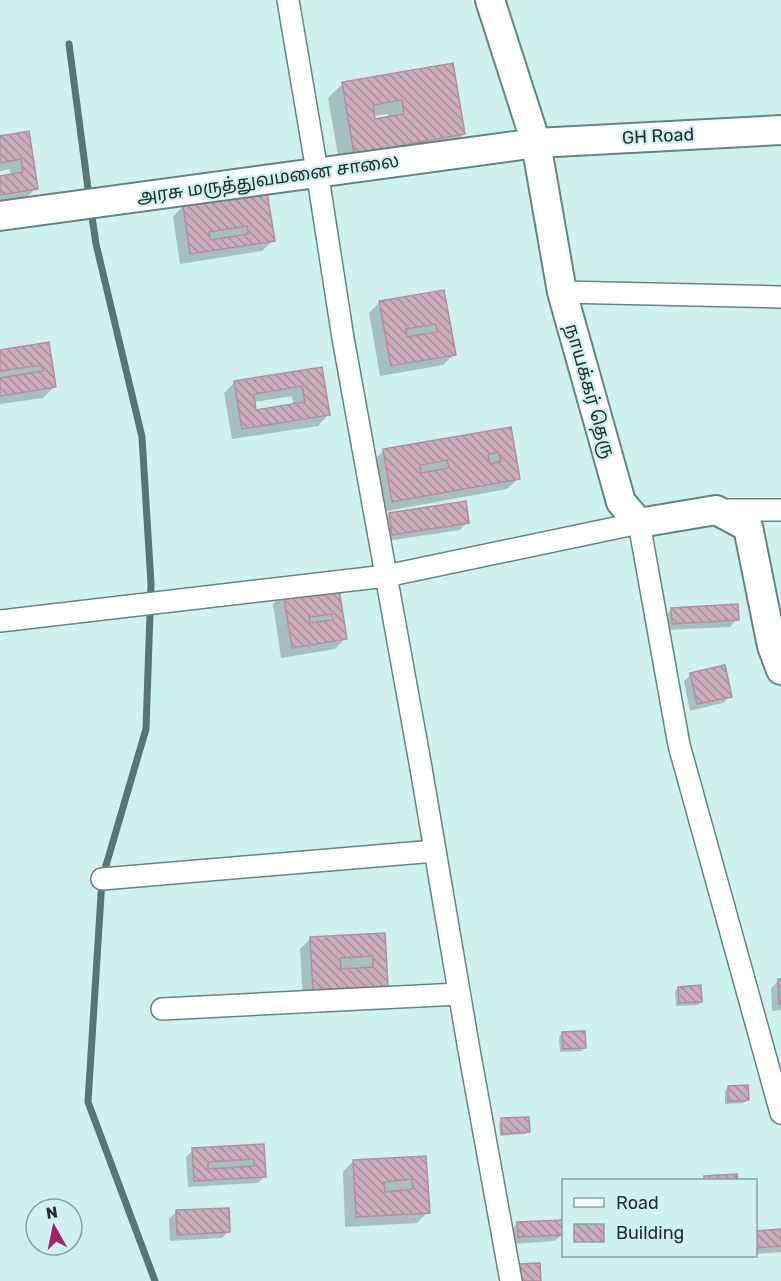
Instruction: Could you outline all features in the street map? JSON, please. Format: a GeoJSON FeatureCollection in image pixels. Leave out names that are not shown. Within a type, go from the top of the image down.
{"type":"FeatureCollection","features":[{"type":"Feature","properties":{"kind":"street"},"geometry":{"type":"LineString","coordinates":[[288,0],[343,338],[511,1281]]}},
{"type":"Feature","properties":{"kind":"street","name":"நாயக்கர் தெரு"},"geometry":{"type":"LineString","coordinates":[[490,0],[536,142],[562,292],[621,502],[639,524]]}},
{"type":"Feature","properties":{"kind":"street","name":"GH Road"},"geometry":{"type":"LineString","coordinates":[[536,142],[781,130]]}},
{"type":"Feature","properties":{"kind":"street","name":"அரசு மருத்துவமனை சாலை"},"geometry":{"type":"LineString","coordinates":[[0,216],[536,142]]}},
{"type":"Feature","properties":{"kind":"street"},"geometry":{"type":"LineString","coordinates":[[562,292],[781,297]]}},
{"type":"Feature","properties":{"kind":"street"},"geometry":{"type":"LineString","coordinates":[[0,621],[387,576],[716,510],[781,510]]}},
{"type":"Feature","properties":{"kind":"street"},"geometry":{"type":"LineString","coordinates":[[716,510],[748,527],[778,654]]}},
{"type":"Feature","properties":{"kind":"street"},"geometry":{"type":"LineString","coordinates":[[639,524],[679,745],[781,1113]]}},
{"type":"Feature","properties":{"kind":"street"},"geometry":{"type":"LineString","coordinates":[[102,879],[435,851]]}},
{"type":"Feature","properties":{"kind":"street"},"geometry":{"type":"LineString","coordinates":[[162,1009],[459,994]]}},
{"type":"Feature","properties":{"kind":"building"},"geometry":{"type":"Polygon","coordinates":[[[453,63],[465,134],[354,154],[342,82],[453,63]],[[402,100],[373,105],[375,119],[404,114],[402,100]]]}},
{"type":"Feature","properties":{"kind":"building"},"geometry":{"type":"Polygon","coordinates":[[[29,131],[38,189],[0,195],[0,176],[23,172],[21,159],[0,163],[0,136],[29,131]]]}},
{"type":"Feature","properties":{"kind":"building"},"geometry":{"type":"Polygon","coordinates":[[[267,192],[275,241],[190,254],[183,205],[267,192]],[[247,226],[209,232],[210,240],[248,234],[247,226]]]}},
{"type":"Feature","properties":{"kind":"building"},"geometry":{"type":"Polygon","coordinates":[[[444,290],[456,355],[391,366],[379,301],[444,290]],[[436,324],[406,329],[407,337],[437,332],[436,324]]]}},
{"type":"Feature","properties":{"kind":"building"},"geometry":{"type":"Polygon","coordinates":[[[49,342],[56,387],[0,396],[0,378],[43,371],[42,365],[0,371],[0,350],[49,342]]]}},
{"type":"Feature","properties":{"kind":"building"},"geometry":{"type":"Polygon","coordinates":[[[322,367],[330,415],[242,429],[234,381],[322,367]],[[302,386],[254,394],[256,410],[305,402],[302,386]]]}},
{"type":"Feature","properties":{"kind":"building"},"geometry":{"type":"Polygon","coordinates":[[[511,427],[520,479],[392,502],[383,449],[511,427]],[[498,452],[488,455],[490,464],[501,461],[498,452]],[[447,460],[420,465],[421,473],[449,468],[447,460]]]}},
{"type":"Feature","properties":{"kind":"building"},"geometry":{"type":"Polygon","coordinates":[[[466,501],[469,523],[392,535],[389,513],[466,501]]]}},
{"type":"Feature","properties":{"kind":"building"},"geometry":{"type":"Polygon","coordinates":[[[338,583],[347,639],[292,648],[283,592],[338,583]],[[332,614],[309,617],[310,623],[333,620],[332,614]]]}},
{"type":"Feature","properties":{"kind":"building"},"geometry":{"type":"Polygon","coordinates":[[[738,604],[739,620],[672,624],[671,608],[738,604]]]}},
{"type":"Feature","properties":{"kind":"building"},"geometry":{"type":"Polygon","coordinates":[[[725,665],[732,697],[697,704],[690,673],[725,665]]]}},
{"type":"Feature","properties":{"kind":"building"},"geometry":{"type":"Polygon","coordinates":[[[385,933],[388,986],[313,990],[310,937],[385,933]],[[373,956],[340,958],[341,969],[373,967],[373,956]]]}},
{"type":"Feature","properties":{"kind":"building"},"geometry":{"type":"Polygon","coordinates":[[[778,979],[781,979],[781,1004],[779,1004],[778,979]]]}},
{"type":"Feature","properties":{"kind":"building"},"geometry":{"type":"Polygon","coordinates":[[[701,985],[702,1002],[679,1003],[678,987],[701,985]]]}},
{"type":"Feature","properties":{"kind":"building"},"geometry":{"type":"Polygon","coordinates":[[[585,1031],[586,1048],[563,1049],[562,1032],[585,1031]]]}},
{"type":"Feature","properties":{"kind":"building"},"geometry":{"type":"Polygon","coordinates":[[[748,1085],[749,1100],[728,1102],[728,1086],[748,1085]]]}},
{"type":"Feature","properties":{"kind":"building"},"geometry":{"type":"Polygon","coordinates":[[[529,1117],[530,1132],[502,1134],[501,1118],[529,1117]]]}},
{"type":"Feature","properties":{"kind":"building"},"geometry":{"type":"Polygon","coordinates":[[[264,1144],[266,1177],[194,1181],[192,1148],[264,1144]],[[254,1159],[208,1162],[208,1169],[254,1166],[254,1159]]]}},
{"type":"Feature","properties":{"kind":"building"},"geometry":{"type":"Polygon","coordinates":[[[426,1156],[430,1213],[356,1217],[353,1160],[426,1156]],[[412,1179],[384,1182],[385,1192],[413,1189],[412,1179]]]}},
{"type":"Feature","properties":{"kind":"building"},"geometry":{"type":"Polygon","coordinates":[[[737,1174],[738,1179],[704,1179],[704,1176],[737,1174]]]}},
{"type":"Feature","properties":{"kind":"building"},"geometry":{"type":"Polygon","coordinates":[[[229,1208],[230,1232],[177,1235],[176,1210],[229,1208]]]}},
{"type":"Feature","properties":{"kind":"building"},"geometry":{"type":"Polygon","coordinates":[[[562,1220],[562,1235],[518,1237],[517,1222],[562,1220]]]}},
{"type":"Feature","properties":{"kind":"building"},"geometry":{"type":"Polygon","coordinates":[[[781,1229],[781,1246],[757,1248],[757,1231],[781,1229]]]}},
{"type":"Feature","properties":{"kind":"building"},"geometry":{"type":"Polygon","coordinates":[[[540,1263],[541,1281],[519,1281],[518,1264],[540,1263]]]}},
{"type":"Feature","properties":{"kind":"waterway"},"geometry":{"type":"LineString","coordinates":[[69,44],[89,196]]}},
{"type":"Feature","properties":{"kind":"waterway"},"geometry":{"type":"LineString","coordinates":[[91,210],[96,244],[142,437],[151,584],[146,729],[102,879],[88,1102],[155,1281]]}}]}
